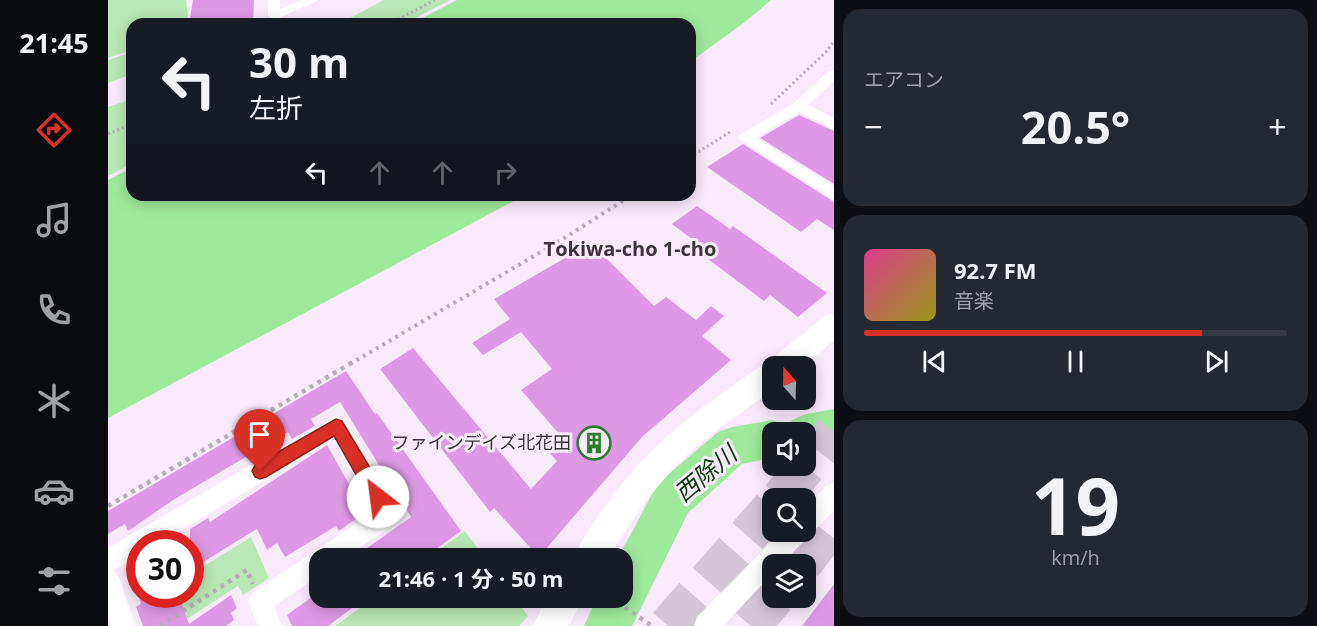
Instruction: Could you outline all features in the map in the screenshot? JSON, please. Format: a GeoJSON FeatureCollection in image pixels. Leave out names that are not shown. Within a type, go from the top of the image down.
{"type":"FeatureCollection","features":[{"type":"Feature","properties":{"kind":"street"},"geometry":{"type":"LineString","coordinates":[[274,0],[274,16],[313,0]]}},
{"type":"Feature","properties":{"kind":"street"},"geometry":{"type":"LineString","coordinates":[[834,74],[799,106],[745,138],[834,194]]}},
{"type":"Feature","properties":{"kind":"street"},"geometry":{"type":"LineString","coordinates":[[799,106],[834,124]]}},
{"type":"Feature","properties":{"kind":"street"},"geometry":{"type":"LineString","coordinates":[[796,356],[834,324]]}},
{"type":"Feature","properties":{"kind":"street"},"geometry":{"type":"LineString","coordinates":[[596,548],[620,509],[648,475],[686,437],[762,381]]}},
{"type":"Feature","properties":{"kind":"street"},"geometry":{"type":"LineString","coordinates":[[108,561],[336,426],[389,515],[339,548]]}},
{"type":"Feature","properties":{"kind":"street"},"geometry":{"type":"LineString","coordinates":[[816,513],[834,494]]}},
{"type":"Feature","properties":{"kind":"street"},"geometry":{"type":"LineString","coordinates":[[706,626],[787,542]]}},
{"type":"Feature","properties":{"kind":"street"},"geometry":{"type":"LineString","coordinates":[[270,626],[260,601],[309,568]]}},
{"type":"Feature","properties":{"kind":"street"},"geometry":{"type":"LineString","coordinates":[[108,579],[123,626]]}},
{"type":"Feature","properties":{"kind":"street"},"geometry":{"type":"LineString","coordinates":[[550,626],[560,608]]}},
{"type":"Feature","properties":{"kind":"path"},"geometry":{"type":"LineString","coordinates":[[400,18],[435,0]]}},
{"type":"Feature","properties":{"kind":"path"},"geometry":{"type":"LineString","coordinates":[[766,109],[826,52],[834,41]]}},
{"type":"Feature","properties":{"kind":"path"},"geometry":{"type":"LineString","coordinates":[[108,134],[126,126]]}},
{"type":"Feature","properties":{"kind":"path"},"geometry":{"type":"LineString","coordinates":[[696,154],[737,127]]}},
{"type":"Feature","properties":{"kind":"path"},"geometry":{"type":"LineString","coordinates":[[108,506],[563,239],[623,201]]}},
{"type":"Feature","properties":{"kind":"path"},"geometry":{"type":"LineString","coordinates":[[160,626],[247,570],[260,601]]}},
{"type":"Feature","properties":{"kind":"path"},"geometry":{"type":"LineString","coordinates":[[626,608],[652,626]]}},
{"type":"Feature","properties":{"kind":"shaded area"},"geometry":{"type":"Polygon","coordinates":[[[108,0],[186,0],[188,18],[126,18],[126,52],[108,58],[108,0]]]}},
{"type":"Feature","properties":{"kind":"shaded area"},"geometry":{"type":"Polygon","coordinates":[[[384,0],[450,0],[416,18],[350,18],[384,0]]]}},
{"type":"Feature","properties":{"kind":"shaded area"},"geometry":{"type":"Polygon","coordinates":[[[457,0],[771,0],[696,58],[696,18],[422,18],[457,0]]]}},
{"type":"Feature","properties":{"kind":"shaded area"},"geometry":{"type":"Polygon","coordinates":[[[126,54],[126,76],[108,83],[108,60],[126,54]]]}},
{"type":"Feature","properties":{"kind":"shaded area"},"geometry":{"type":"Polygon","coordinates":[[[126,101],[126,166],[108,176],[108,107],[126,101]]]}},
{"type":"Feature","properties":{"kind":"shaded area"},"geometry":{"type":"Polygon","coordinates":[[[126,171],[126,201],[513,201],[108,418],[108,180],[126,171]]]}},
{"type":"Feature","properties":{"kind":"shaded area"},"geometry":{"type":"Polygon","coordinates":[[[465,531],[478,548],[442,548],[465,531]]]}},
{"type":"Feature","properties":{"kind":"shaded area"},"geometry":{"type":"Polygon","coordinates":[[[251,537],[269,578],[243,595],[238,586],[204,608],[204,566],[251,537]]]}},
{"type":"Feature","properties":{"kind":"shaded area"},"geometry":{"type":"Polygon","coordinates":[[[174,608],[204,608],[176,626],[146,626],[174,608]]]}},
{"type":"Feature","properties":{"kind":"shaded area"},"geometry":{"type":"Polygon","coordinates":[[[360,608],[522,608],[528,616],[519,626],[335,626],[360,608]]]}},
{"type":"Feature","properties":{"kind":"building"},"geometry":{"type":"Polygon","coordinates":[[[193,0],[254,0],[253,18],[190,18],[193,0]]]}},
{"type":"Feature","properties":{"kind":"building"},"geometry":{"type":"Polygon","coordinates":[[[799,115],[834,131],[834,184],[760,138],[799,115]]]}},
{"type":"Feature","properties":{"kind":"building"},"geometry":{"type":"Polygon","coordinates":[[[743,144],[834,202],[834,230],[817,219],[801,232],[707,167],[743,144]]]}},
{"type":"Feature","properties":{"kind":"building"},"geometry":{"type":"Polygon","coordinates":[[[697,206],[730,229],[733,226],[827,293],[798,317],[770,295],[764,301],[704,256],[709,252],[672,224],[697,206]]]}},
{"type":"Feature","properties":{"kind":"building"},"geometry":{"type":"Polygon","coordinates":[[[591,243],[654,306],[666,297],[696,320],[711,306],[724,316],[702,336],[731,360],[642,437],[547,548],[531,548],[494,508],[490,512],[380,369],[413,348],[531,489],[557,461],[545,448],[560,435],[521,390],[552,369],[521,332],[483,355],[472,343],[510,319],[494,299],[591,243]]]}},
{"type":"Feature","properties":{"kind":"building"},"geometry":{"type":"Polygon","coordinates":[[[346,371],[461,531],[438,548],[367,548],[411,517],[340,402],[311,419],[315,426],[292,439],[288,432],[173,500],[129,530],[125,524],[108,534],[108,511],[346,371]]]}},
{"type":"Feature","properties":{"kind":"building"},"geometry":{"type":"Polygon","coordinates":[[[327,445],[355,495],[367,511],[339,531],[336,526],[285,557],[277,543],[267,550],[257,529],[204,561],[204,530],[190,529],[208,518],[210,522],[327,445]]]}},
{"type":"Feature","properties":{"kind":"building"},"geometry":{"type":"Polygon","coordinates":[[[834,584],[834,626],[802,626],[834,584]]]}},
{"type":"Feature","properties":{"kind":"building"},"geometry":{"type":"Polygon","coordinates":[[[231,595],[237,608],[231,613],[234,620],[226,626],[143,626],[136,608],[183,608],[189,624],[231,595]]]}},
{"type":"Feature","properties":{"kind":"building"},"geometry":{"type":"Polygon","coordinates":[[[309,599],[309,608],[352,608],[328,626],[292,626],[287,615],[309,599]]]}},
{"type":"Feature","properties":{"kind":"waterway","name":"西除川"},"geometry":{"type":"LineString","coordinates":[[816,431],[834,428]]}},
{"type":"Feature","properties":{"kind":"waterway","name":"西除川"},"geometry":{"type":"LineString","coordinates":[[633,575],[673,498],[732,446],[762,441]]}},
{"type":"Feature","properties":{"kind":"waterway","name":"西除川"},"geometry":{"type":"LineString","coordinates":[[607,626],[616,608]]}},
{"type":"Feature","properties":{"kind":"tunnel"},"geometry":{"type":"LineString","coordinates":[[789,488],[834,432]]}},
{"type":"Feature","properties":{"kind":"tunnel"},"geometry":{"type":"LineString","coordinates":[[668,626],[762,519]]}},
{"type":"Feature","properties":{"kind":"tunnel"},"geometry":{"type":"LineString","coordinates":[[810,554],[834,523]]}},
{"type":"Feature","properties":{"kind":"tunnel"},"geometry":{"type":"LineString","coordinates":[[751,626],[766,608]]}},
{"type":"Feature","properties":{"kind":"place","name":"ファインデイズ北花田"},"geometry":{"type":"Point","coordinates":[594,443]}},
{"type":"Feature","properties":{"kind":"district","name":"Tokiwa-cho 1-cho"},"geometry":{"type":"Point","coordinates":[630,249]}},
{"type":"Feature","properties":{"kind":"route"},"geometry":{"type":"LineString","coordinates":[[260,471],[336,426],[378,497]]}}]}
